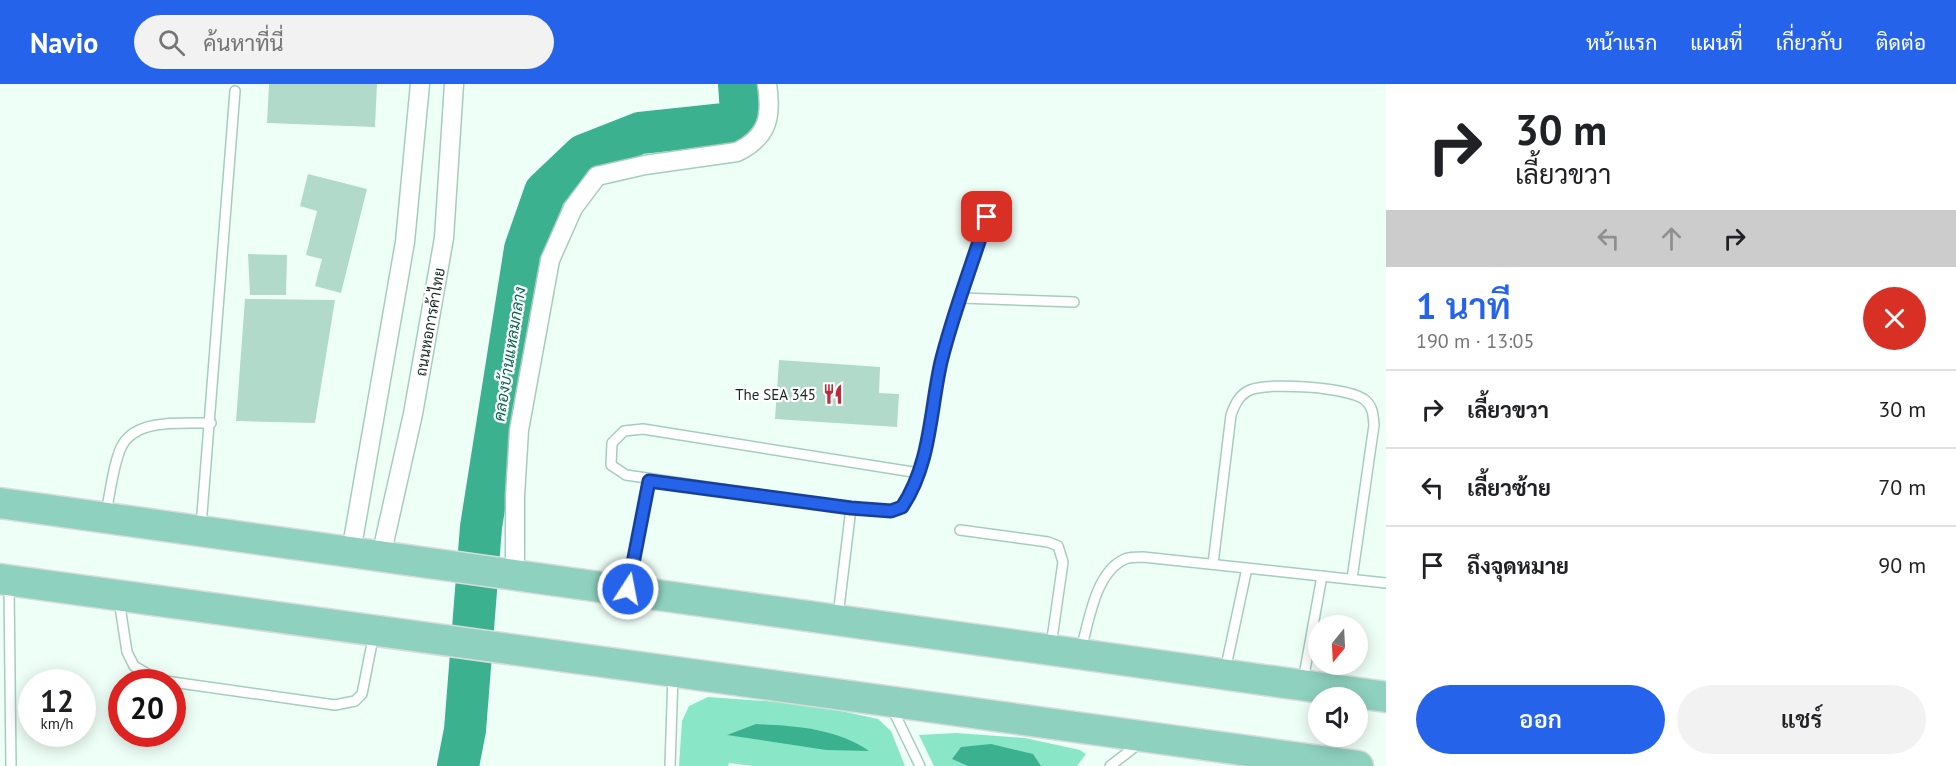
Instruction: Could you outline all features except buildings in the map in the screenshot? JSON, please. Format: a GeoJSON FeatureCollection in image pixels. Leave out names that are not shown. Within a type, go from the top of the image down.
{"type":"FeatureCollection","features":[{"type":"Feature","properties":{"kind":"main road"},"geometry":{"type":"LineString","coordinates":[[0,503],[436,562],[1386,697]]}},
{"type":"Feature","properties":{"kind":"main road"},"geometry":{"type":"LineString","coordinates":[[5,579],[888,701],[1311,763],[1358,766]]}},
{"type":"Feature","properties":{"kind":"street"},"geometry":{"type":"LineString","coordinates":[[351,552],[405,242],[420,84]]}},
{"type":"Feature","properties":{"kind":"street","name":"ถนนหอการค้าไทย"},"geometry":{"type":"LineString","coordinates":[[381,556],[413,414],[441,259],[450,168],[454,84]]}},
{"type":"Feature","properties":{"kind":"street"},"geometry":{"type":"LineString","coordinates":[[506,572],[515,496],[519,430],[550,260],[573,208],[597,176],[645,165],[737,152],[751,145],[762,135],[767,121],[767,84]]}},
{"type":"Feature","properties":{"kind":"lane"},"geometry":{"type":"LineString","coordinates":[[201,530],[235,91]]}},
{"type":"Feature","properties":{"kind":"lane"},"geometry":{"type":"LineString","coordinates":[[919,473],[643,429],[624,431],[612,443],[611,465],[626,475],[649,481],[851,508],[891,511],[902,507],[919,473],[928,438],[941,363],[994,197]]}},
{"type":"Feature","properties":{"kind":"lane"},"geometry":{"type":"LineString","coordinates":[[962,298],[1074,302]]}},
{"type":"Feature","properties":{"kind":"lane"},"geometry":{"type":"LineString","coordinates":[[1213,564],[1231,415],[1237,400],[1260,386],[1343,391],[1363,398],[1373,410],[1374,425],[1352,579]]}},
{"type":"Feature","properties":{"kind":"lane"},"geometry":{"type":"LineString","coordinates":[[105,518],[122,446],[131,434],[148,427],[211,423]]}},
{"type":"Feature","properties":{"kind":"lane"},"geometry":{"type":"LineString","coordinates":[[628,589],[649,481]]}},
{"type":"Feature","properties":{"kind":"lane"},"geometry":{"type":"LineString","coordinates":[[837,619],[851,508]]}},
{"type":"Feature","properties":{"kind":"lane"},"geometry":{"type":"LineString","coordinates":[[960,531],[1048,542],[1058,546],[1063,562],[1065,652]]}},
{"type":"Feature","properties":{"kind":"lane"},"geometry":{"type":"LineString","coordinates":[[1065,652],[1111,568],[1125,558],[1143,556],[1386,583]]}},
{"type":"Feature","properties":{"kind":"lane"},"geometry":{"type":"LineString","coordinates":[[1224,674],[1247,568]]}},
{"type":"Feature","properties":{"kind":"lane"},"geometry":{"type":"LineString","coordinates":[[1302,686],[1322,576]]}},
{"type":"Feature","properties":{"kind":"lane"},"geometry":{"type":"LineString","coordinates":[[5,579],[11,766]]}},
{"type":"Feature","properties":{"kind":"lane"},"geometry":{"type":"LineString","coordinates":[[118,595],[127,652],[134,666],[158,680],[335,705],[356,701],[362,694],[375,630]]}},
{"type":"Feature","properties":{"kind":"lane"},"geometry":{"type":"LineString","coordinates":[[670,766],[673,672]]}},
{"type":"Feature","properties":{"kind":"lane"},"geometry":{"type":"LineString","coordinates":[[888,701],[920,766]]}},
{"type":"Feature","properties":{"kind":"lane"},"geometry":{"type":"LineString","coordinates":[[1110,766],[1147,738]]}},
{"type":"Feature","properties":{"kind":"shaded area"},"geometry":{"type":"Polygon","coordinates":[[[708,697],[809,704],[878,719],[891,731],[905,766],[753,766],[729,763],[728,766],[679,766],[682,721],[689,706],[708,697]]]}},
{"type":"Feature","properties":{"kind":"shaded area"},"geometry":{"type":"Polygon","coordinates":[[[756,724],[800,727],[829,733],[843,737],[869,751],[826,750],[727,735],[756,724]]]}},
{"type":"Feature","properties":{"kind":"shaded area"},"geometry":{"type":"Polygon","coordinates":[[[956,733],[1025,738],[1080,750],[1086,754],[1077,766],[934,766],[919,735],[956,733]]]}},
{"type":"Feature","properties":{"kind":"shaded area"},"geometry":{"type":"Polygon","coordinates":[[[991,744],[1033,754],[1041,766],[968,766],[952,759],[961,747],[991,744]]]}},
{"type":"Feature","properties":{"kind":"waterway","name":"คลองบ้านแหลมกลาง"},"geometry":{"type":"LineString","coordinates":[[458,766],[465,730],[481,527],[525,249],[545,192],[584,155],[640,133],[734,123],[741,112],[739,84]]}},
{"type":"Feature","properties":{"kind":"place","name":"The SEA 345"},"geometry":{"type":"Point","coordinates":[833,394]}},
{"type":"Feature","properties":{"kind":"route"},"geometry":{"type":"LineString","coordinates":[[628,589],[649,481],[851,508],[891,511],[902,507],[910,496],[919,473],[928,438],[941,363],[987,217]]}}]}
